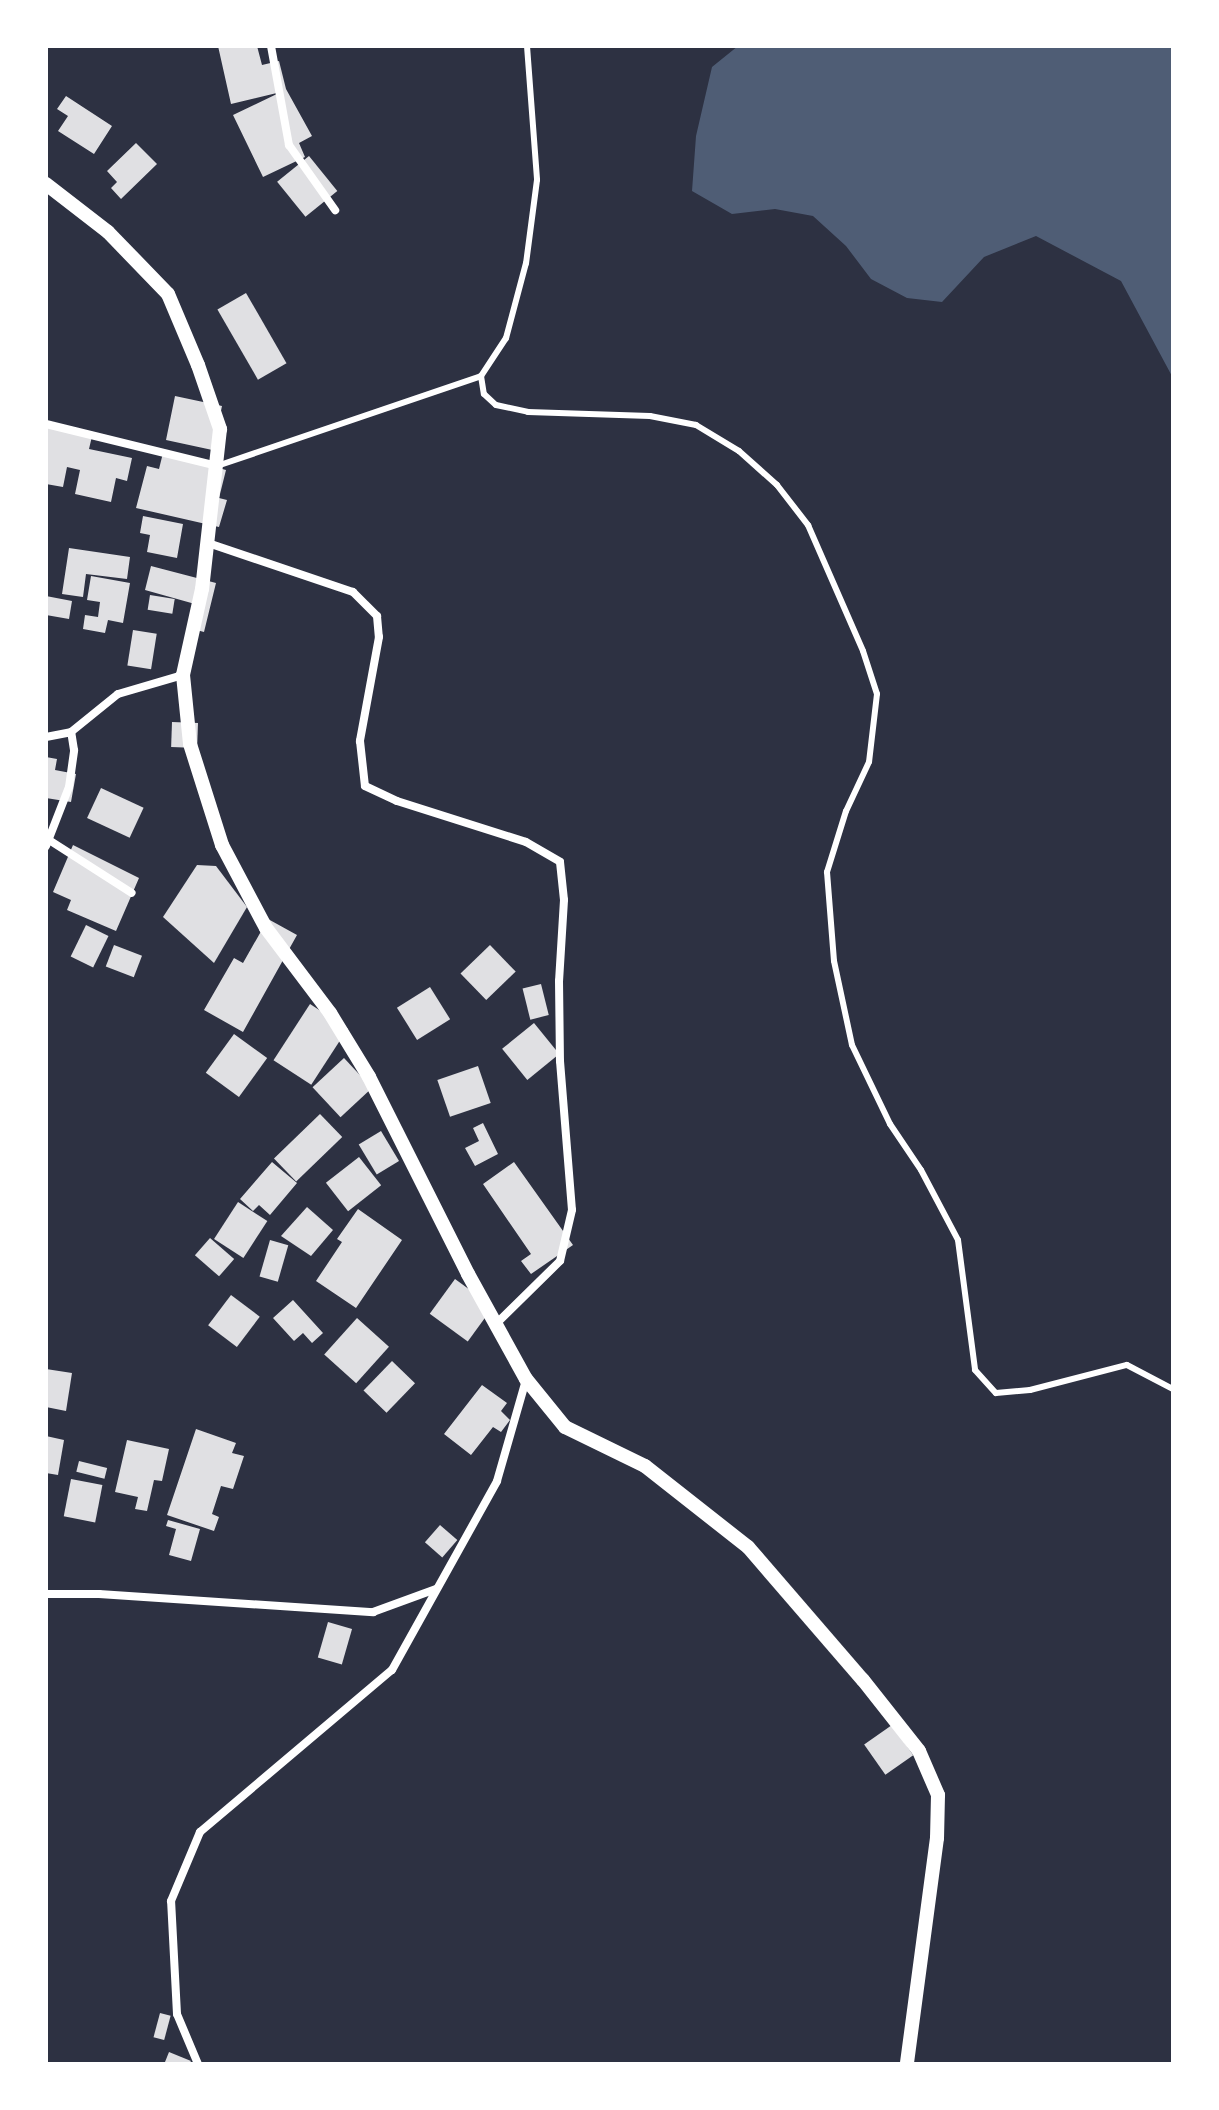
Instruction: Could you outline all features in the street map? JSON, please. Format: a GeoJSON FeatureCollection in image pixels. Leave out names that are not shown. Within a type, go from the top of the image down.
{"type":"FeatureCollection","features":[{"type":"Feature","properties":{"kind":"street"},"geometry":{"type":"LineString","coordinates":[[271,46],[289,145],[335,210]]}},
{"type":"Feature","properties":{"kind":"street"},"geometry":{"type":"LineString","coordinates":[[46,184],[108,232],[168,294],[198,365],[220,429],[208,543],[183,675],[190,744],[222,845],[266,928],[330,1013],[369,1077],[526,1379],[565,1427],[645,1466],[748,1547],[863,1680],[919,1751],[938,1795],[937,1838],[907,2064]]}},
{"type":"Feature","properties":{"kind":"street"},"geometry":{"type":"LineString","coordinates":[[46,424],[217,466]]}},
{"type":"Feature","properties":{"kind":"street"},"geometry":{"type":"LineString","coordinates":[[208,543],[353,592],[377,616],[379,637],[360,741],[365,786],[397,801],[526,842],[560,862],[564,900],[559,981],[560,1061],[572,1210],[560,1261],[496,1324]]}},
{"type":"Feature","properties":{"kind":"street"},"geometry":{"type":"LineString","coordinates":[[46,737],[71,732],[118,694],[183,675]]}},
{"type":"Feature","properties":{"kind":"street"},"geometry":{"type":"LineString","coordinates":[[71,732],[74,750],[69,787],[47,843],[132,893]]}},
{"type":"Feature","properties":{"kind":"street"},"geometry":{"type":"LineString","coordinates":[[198,2064],[177,2014],[171,1901],[200,1832],[392,1670],[497,1481],[526,1379]]}},
{"type":"Feature","properties":{"kind":"street"},"geometry":{"type":"LineString","coordinates":[[46,1594],[99,1594],[373,1612],[437,1589]]}},
{"type":"Feature","properties":{"kind":"lane"},"geometry":{"type":"LineString","coordinates":[[217,466],[481,376],[506,338],[528,249],[537,180],[527,46]]}},
{"type":"Feature","properties":{"kind":"lane"},"geometry":{"type":"LineString","coordinates":[[481,376],[484,394],[496,405],[528,412],[650,416],[696,425],[739,451],[777,485],[808,525],[863,651],[877,694],[869,762],[846,811],[827,872],[834,961],[852,1045],[890,1124],[921,1170],[958,1240],[975,1370],[996,1393],[1030,1390],[1127,1365],[1173,1389]]}},
{"type":"Feature","properties":{"kind":"water"},"geometry":{"type":"Polygon","coordinates":[[[738,46],[1173,46],[1173,378],[1121,281],[1036,236],[984,257],[942,302],[907,298],[871,279],[846,246],[813,216],[775,209],[732,214],[692,191],[696,136],[712,67],[738,46]]]}},
{"type":"Feature","properties":{"kind":"building"},"geometry":{"type":"Polygon","coordinates":[[[218,46],[257,46],[262,65],[279,61],[286,89],[312,136],[299,143],[305,157],[263,177],[233,115],[281,92],[231,104],[218,46]]]}},
{"type":"Feature","properties":{"kind":"building"},"geometry":{"type":"Polygon","coordinates":[[[66,96],[112,126],[94,154],[58,131],[68,116],[57,109],[66,96]]]}},
{"type":"Feature","properties":{"kind":"building"},"geometry":{"type":"Polygon","coordinates":[[[136,143],[157,164],[121,199],[111,188],[117,182],[107,171],[136,143]]]}},
{"type":"Feature","properties":{"kind":"building"},"geometry":{"type":"Polygon","coordinates":[[[309,156],[337,191],[305,217],[277,182],[309,156]]]}},
{"type":"Feature","properties":{"kind":"building"},"geometry":{"type":"Polygon","coordinates":[[[246,293],[286,363],[258,380],[217,310],[246,293]]]}},
{"type":"Feature","properties":{"kind":"building"},"geometry":{"type":"Polygon","coordinates":[[[175,396],[222,406],[216,435],[217,451],[166,440],[175,396]]]}},
{"type":"Feature","properties":{"kind":"building"},"geometry":{"type":"Polygon","coordinates":[[[46,423],[93,432],[89,449],[132,458],[127,481],[116,478],[111,502],[75,494],[80,470],[67,467],[63,487],[46,484],[46,423]]]}},
{"type":"Feature","properties":{"kind":"building"},"geometry":{"type":"Polygon","coordinates":[[[163,453],[226,470],[219,498],[227,500],[219,527],[136,508],[147,466],[159,469],[163,453]]]}},
{"type":"Feature","properties":{"kind":"building"},"geometry":{"type":"Polygon","coordinates":[[[143,516],[183,524],[177,558],[147,552],[150,535],[140,533],[143,516]]]}},
{"type":"Feature","properties":{"kind":"building"},"geometry":{"type":"Polygon","coordinates":[[[69,548],[130,557],[127,579],[86,574],[83,597],[62,594],[69,548]]]}},
{"type":"Feature","properties":{"kind":"building"},"geometry":{"type":"Polygon","coordinates":[[[151,566],[216,583],[204,632],[189,628],[195,604],[145,590],[151,566]]]}},
{"type":"Feature","properties":{"kind":"building"},"geometry":{"type":"Polygon","coordinates":[[[91,576],[130,583],[123,623],[108,620],[105,633],[83,629],[85,615],[98,617],[100,602],[87,600],[91,576]]]}},
{"type":"Feature","properties":{"kind":"building"},"geometry":{"type":"Polygon","coordinates":[[[150,595],[175,599],[172,614],[148,610],[150,595]]]}},
{"type":"Feature","properties":{"kind":"building"},"geometry":{"type":"Polygon","coordinates":[[[46,596],[72,601],[69,619],[46,615],[46,596]]]}},
{"type":"Feature","properties":{"kind":"building"},"geometry":{"type":"Polygon","coordinates":[[[133,630],[157,634],[151,669],[127,666],[133,630]]]}},
{"type":"Feature","properties":{"kind":"building"},"geometry":{"type":"Polygon","coordinates":[[[172,722],[198,723],[197,748],[171,747],[172,722]]]}},
{"type":"Feature","properties":{"kind":"building"},"geometry":{"type":"Polygon","coordinates":[[[46,757],[57,759],[55,770],[76,774],[71,802],[46,798],[46,757]]]}},
{"type":"Feature","properties":{"kind":"building"},"geometry":{"type":"Polygon","coordinates":[[[101,788],[144,808],[130,838],[87,818],[101,788]]]}},
{"type":"Feature","properties":{"kind":"building"},"geometry":{"type":"Polygon","coordinates":[[[73,845],[139,878],[116,931],[67,910],[71,900],[53,892],[73,845]]]}},
{"type":"Feature","properties":{"kind":"building"},"geometry":{"type":"Polygon","coordinates":[[[197,865],[216,866],[247,907],[214,963],[163,917],[197,865]]]}},
{"type":"Feature","properties":{"kind":"building"},"geometry":{"type":"Polygon","coordinates":[[[268,919],[297,935],[243,1032],[204,1010],[234,958],[243,963],[268,919]]]}},
{"type":"Feature","properties":{"kind":"building"},"geometry":{"type":"Polygon","coordinates":[[[86,925],[108,936],[93,967],[71,956],[86,925]]]}},
{"type":"Feature","properties":{"kind":"building"},"geometry":{"type":"Polygon","coordinates":[[[114,945],[142,956],[134,977],[106,966],[114,945]]]}},
{"type":"Feature","properties":{"kind":"building"},"geometry":{"type":"Polygon","coordinates":[[[490,945],[516,972],[486,1000],[461,973],[490,945]]]}},
{"type":"Feature","properties":{"kind":"building"},"geometry":{"type":"Polygon","coordinates":[[[541,984],[549,1015],[530,1020],[523,989],[541,984]]]}},
{"type":"Feature","properties":{"kind":"building"},"geometry":{"type":"Polygon","coordinates":[[[430,987],[450,1019],[417,1040],[397,1008],[430,987]]]}},
{"type":"Feature","properties":{"kind":"building"},"geometry":{"type":"Polygon","coordinates":[[[310,1004],[348,1029],[311,1085],[274,1060],[310,1004]]]}},
{"type":"Feature","properties":{"kind":"building"},"geometry":{"type":"Polygon","coordinates":[[[534,1023],[559,1054],[527,1080],[502,1049],[534,1023]]]}},
{"type":"Feature","properties":{"kind":"building"},"geometry":{"type":"Polygon","coordinates":[[[234,1034],[267,1058],[239,1097],[206,1073],[234,1034]]]}},
{"type":"Feature","properties":{"kind":"building"},"geometry":{"type":"Polygon","coordinates":[[[344,1058],[372,1088],[341,1117],[313,1087],[344,1058]]]}},
{"type":"Feature","properties":{"kind":"building"},"geometry":{"type":"Polygon","coordinates":[[[478,1066],[491,1103],[450,1117],[437,1080],[478,1066]]]}},
{"type":"Feature","properties":{"kind":"building"},"geometry":{"type":"Polygon","coordinates":[[[320,1114],[342,1137],[296,1181],[274,1158],[320,1114]]]}},
{"type":"Feature","properties":{"kind":"building"},"geometry":{"type":"Polygon","coordinates":[[[483,1123],[498,1154],[475,1166],[465,1148],[479,1141],[473,1128],[483,1123]]]}},
{"type":"Feature","properties":{"kind":"building"},"geometry":{"type":"Polygon","coordinates":[[[381,1131],[399,1161],[377,1174],[359,1144],[381,1131]]]}},
{"type":"Feature","properties":{"kind":"building"},"geometry":{"type":"Polygon","coordinates":[[[359,1157],[381,1185],[348,1211],[326,1183],[359,1157]]]}},
{"type":"Feature","properties":{"kind":"building"},"geometry":{"type":"Polygon","coordinates":[[[272,1162],[297,1183],[270,1215],[259,1205],[253,1211],[240,1199],[272,1162]]]}},
{"type":"Feature","properties":{"kind":"building"},"geometry":{"type":"Polygon","coordinates":[[[514,1162],[573,1245],[531,1274],[521,1261],[531,1254],[483,1184],[514,1162]]]}},
{"type":"Feature","properties":{"kind":"building"},"geometry":{"type":"Polygon","coordinates":[[[238,1202],[267,1221],[243,1258],[214,1239],[238,1202]]]}},
{"type":"Feature","properties":{"kind":"building"},"geometry":{"type":"Polygon","coordinates":[[[307,1207],[333,1230],[311,1256],[281,1236],[307,1207]]]}},
{"type":"Feature","properties":{"kind":"building"},"geometry":{"type":"Polygon","coordinates":[[[358,1209],[402,1240],[356,1308],[316,1281],[342,1242],[337,1239],[358,1209]]]}},
{"type":"Feature","properties":{"kind":"building"},"geometry":{"type":"Polygon","coordinates":[[[210,1238],[234,1259],[219,1276],[195,1255],[210,1238]]]}},
{"type":"Feature","properties":{"kind":"building"},"geometry":{"type":"Polygon","coordinates":[[[270,1240],[288,1245],[278,1282],[260,1277],[270,1240]]]}},
{"type":"Feature","properties":{"kind":"building"},"geometry":{"type":"Polygon","coordinates":[[[455,1279],[493,1307],[468,1341],[430,1314],[455,1279]]]}},
{"type":"Feature","properties":{"kind":"building"},"geometry":{"type":"Polygon","coordinates":[[[231,1295],[260,1317],[237,1347],[208,1325],[231,1295]]]}},
{"type":"Feature","properties":{"kind":"building"},"geometry":{"type":"Polygon","coordinates":[[[293,1300],[323,1333],[312,1343],[303,1333],[294,1341],[273,1318],[293,1300]]]}},
{"type":"Feature","properties":{"kind":"building"},"geometry":{"type":"Polygon","coordinates":[[[357,1318],[389,1347],[356,1383],[324,1354],[357,1318]]]}},
{"type":"Feature","properties":{"kind":"building"},"geometry":{"type":"Polygon","coordinates":[[[392,1361],[415,1383],[387,1413],[364,1390],[392,1361]]]}},
{"type":"Feature","properties":{"kind":"building"},"geometry":{"type":"Polygon","coordinates":[[[46,1369],[72,1373],[66,1411],[46,1407],[46,1369]]]}},
{"type":"Feature","properties":{"kind":"building"},"geometry":{"type":"Polygon","coordinates":[[[482,1385],[507,1403],[501,1411],[510,1420],[501,1432],[493,1427],[471,1455],[444,1434],[482,1385]]]}},
{"type":"Feature","properties":{"kind":"building"},"geometry":{"type":"Polygon","coordinates":[[[196,1429],[236,1443],[232,1453],[244,1456],[233,1489],[221,1486],[212,1514],[219,1517],[214,1531],[167,1515],[196,1429]]]}},
{"type":"Feature","properties":{"kind":"building"},"geometry":{"type":"Polygon","coordinates":[[[46,1436],[64,1440],[58,1475],[46,1473],[46,1436]]]}},
{"type":"Feature","properties":{"kind":"building"},"geometry":{"type":"Polygon","coordinates":[[[127,1440],[169,1449],[162,1481],[154,1480],[147,1511],[135,1509],[138,1497],[115,1492],[127,1440]]]}},
{"type":"Feature","properties":{"kind":"building"},"geometry":{"type":"Polygon","coordinates":[[[79,1461],[107,1468],[104,1479],[76,1472],[79,1461]]]}},
{"type":"Feature","properties":{"kind":"building"},"geometry":{"type":"Polygon","coordinates":[[[71,1479],[102,1485],[95,1522],[64,1516],[71,1479]]]}},
{"type":"Feature","properties":{"kind":"building"},"geometry":{"type":"Polygon","coordinates":[[[168,1520],[200,1529],[191,1561],[169,1555],[176,1529],[166,1526],[168,1520]]]}},
{"type":"Feature","properties":{"kind":"building"},"geometry":{"type":"Polygon","coordinates":[[[440,1525],[457,1540],[442,1557],[425,1542],[440,1525]]]}},
{"type":"Feature","properties":{"kind":"building"},"geometry":{"type":"Polygon","coordinates":[[[328,1622],[352,1629],[342,1664],[318,1658],[328,1622]]]}},
{"type":"Feature","properties":{"kind":"building"},"geometry":{"type":"Polygon","coordinates":[[[892,1725],[913,1755],[885,1775],[864,1745],[892,1725]]]}},
{"type":"Feature","properties":{"kind":"building"},"geometry":{"type":"Polygon","coordinates":[[[160,2013],[171,2016],[164,2040],[154,2037],[160,2013]]]}},
{"type":"Feature","properties":{"kind":"building"},"geometry":{"type":"Polygon","coordinates":[[[169,2052],[191,2061],[189,2064],[165,2062],[169,2052]]]}}]}
